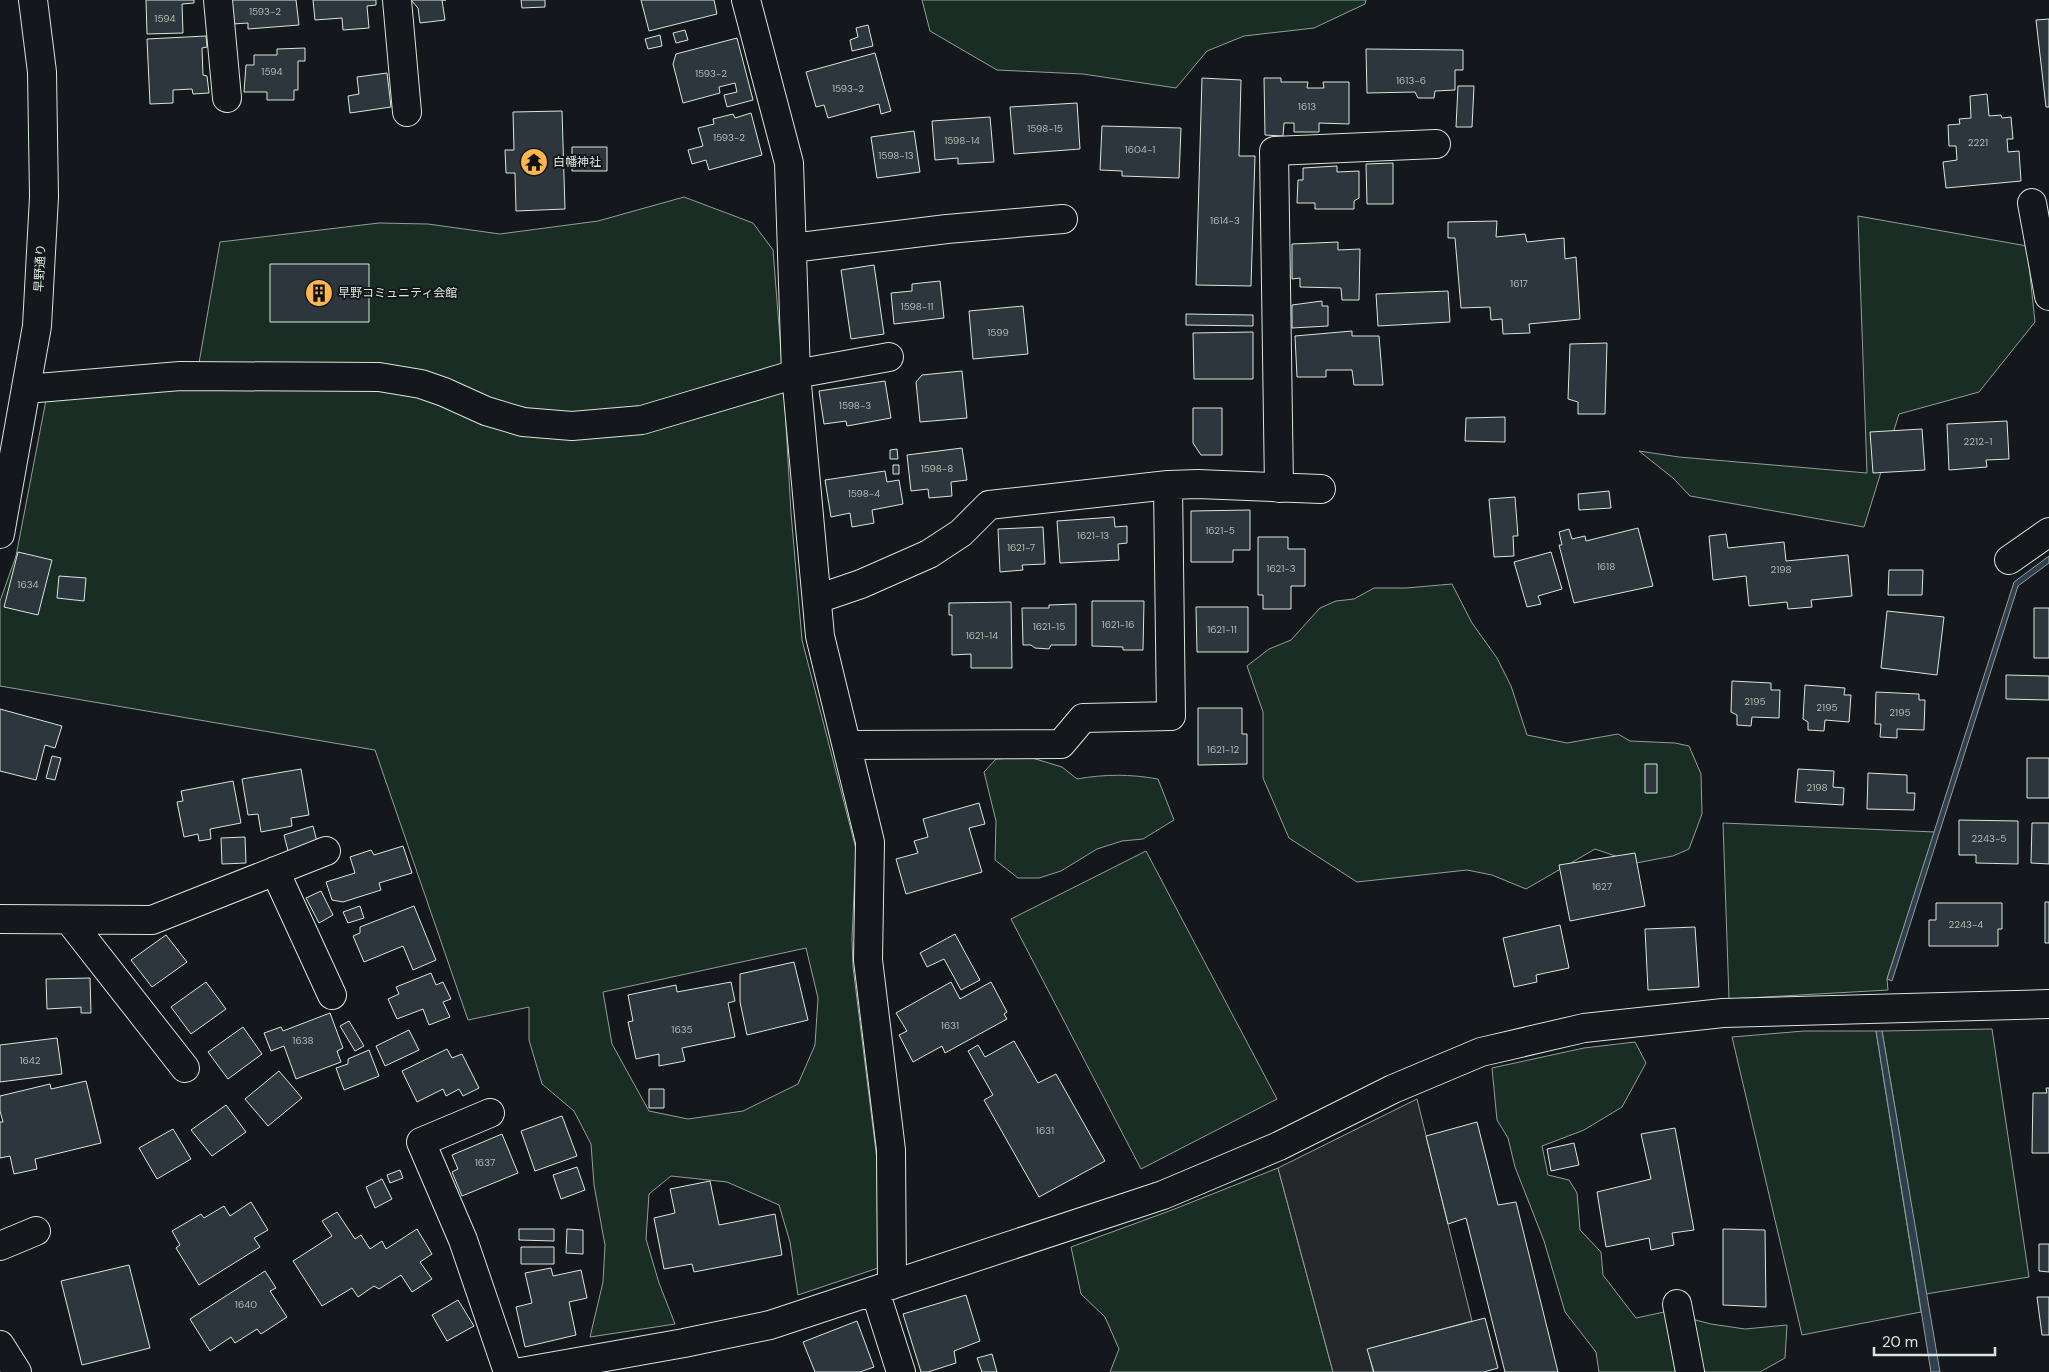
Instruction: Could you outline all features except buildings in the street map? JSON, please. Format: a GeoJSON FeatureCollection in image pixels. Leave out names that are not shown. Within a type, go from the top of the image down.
{"type":"FeatureCollection","features":[{"type":"Feature","properties":{"kind":"street","name":"早野通り"},"geometry":{"type":"LineString","coordinates":[[0,534],[37,326],[44,197],[42,72],[33,0]]}},
{"type":"Feature","properties":{"kind":"street"},"geometry":{"type":"LineString","coordinates":[[218,0],[227,98]]}},
{"type":"Feature","properties":{"kind":"street"},"geometry":{"type":"LineString","coordinates":[[397,0],[407,112]]}},
{"type":"Feature","properties":{"kind":"street"},"geometry":{"type":"LineString","coordinates":[[746,0],[789,163],[796,374],[820,636],[870,842],[868,960],[891,1150],[884,1288],[901,1372]]}},
{"type":"Feature","properties":{"kind":"street"},"geometry":{"type":"LineString","coordinates":[[1279,488],[1274,151],[1436,144]]}},
{"type":"Feature","properties":{"kind":"street"},"geometry":{"type":"LineString","coordinates":[[2032,203],[2049,296]]}},
{"type":"Feature","properties":{"kind":"street"},"geometry":{"type":"LineString","coordinates":[[792,248],[947,229],[1063,219]]}},
{"type":"Feature","properties":{"kind":"street"},"geometry":{"type":"LineString","coordinates":[[26,389],[180,376],[378,377],[421,384],[486,411],[523,422],[572,426],[642,420],[796,374],[889,357]]}},
{"type":"Feature","properties":{"kind":"street"},"geometry":{"type":"LineString","coordinates":[[816,599],[861,584],[929,554],[961,533],[989,505],[1168,485],[1198,484],[1320,489]]}},
{"type":"Feature","properties":{"kind":"street"},"geometry":{"type":"LineString","coordinates":[[847,745],[1061,744],[1083,718],[1171,716],[1168,485]]}},
{"type":"Feature","properties":{"kind":"street"},"geometry":{"type":"LineString","coordinates":[[2009,560],[2049,532]]}},
{"type":"Feature","properties":{"kind":"street"},"geometry":{"type":"LineString","coordinates":[[0,919],[152,920],[326,851]]}},
{"type":"Feature","properties":{"kind":"street"},"geometry":{"type":"LineString","coordinates":[[274,872],[332,995]]}},
{"type":"Feature","properties":{"kind":"street"},"geometry":{"type":"LineString","coordinates":[[69,920],[185,1068]]}},
{"type":"Feature","properties":{"kind":"street"},"geometry":{"type":"LineString","coordinates":[[521,1372],[684,1343],[770,1324],[1163,1195],[1279,1146],[1393,1089],[1481,1052],[1584,1028],[1723,1013],[2049,1004]]}},
{"type":"Feature","properties":{"kind":"street"},"geometry":{"type":"LineString","coordinates":[[490,1113],[421,1142],[463,1240],[508,1372]]}},
{"type":"Feature","properties":{"kind":"street"},"geometry":{"type":"LineString","coordinates":[[0,1246],[36,1231]]}},
{"type":"Feature","properties":{"kind":"street"},"geometry":{"type":"LineString","coordinates":[[1677,1304],[1690,1372]]}},
{"type":"Feature","properties":{"kind":"street"},"geometry":{"type":"LineString","coordinates":[[0,1345],[17,1372]]}},
{"type":"Feature","properties":{"kind":"green space"},"geometry":{"type":"Polygon","coordinates":[[[922,0],[1366,0],[1365,4],[1314,28],[1244,36],[1207,51],[1176,88],[1083,74],[997,70],[930,31],[922,0]]]}},
{"type":"Feature","properties":{"kind":"green space"},"geometry":{"type":"Polygon","coordinates":[[[684,197],[753,223],[773,250],[791,513],[802,640],[856,849],[852,939],[853,967],[877,1160],[878,1268],[798,1295],[790,1242],[779,1205],[727,1182],[671,1176],[649,1194],[646,1239],[659,1283],[675,1324],[590,1337],[603,1282],[605,1245],[594,1185],[591,1144],[574,1111],[542,1084],[529,1040],[529,1007],[468,1020],[375,750],[0,686],[0,601],[16,556],[46,400],[195,386],[220,242],[379,223],[428,224],[500,234],[598,221],[684,197]],[[806,948],[603,992],[612,1044],[649,1111],[688,1119],[743,1111],[798,1084],[815,1045],[818,998],[806,948]]]}},
{"type":"Feature","properties":{"kind":"green space"},"geometry":{"type":"Polygon","coordinates":[[[1858,216],[2027,246],[2035,322],[1979,392],[1899,414],[1864,527],[1690,496],[1673,478],[1639,451],[1679,457],[1867,473],[1858,216]]]}},
{"type":"Feature","properties":{"kind":"green space"},"geometry":{"type":"Polygon","coordinates":[[[1452,584],[1472,623],[1497,658],[1511,686],[1527,735],[1567,743],[1618,734],[1630,741],[1675,743],[1689,746],[1701,774],[1702,814],[1689,849],[1673,856],[1636,863],[1595,849],[1526,889],[1492,875],[1467,870],[1357,882],[1289,838],[1263,778],[1263,712],[1247,666],[1269,649],[1291,640],[1320,608],[1336,601],[1354,599],[1374,588],[1406,588],[1452,584]]]}},
{"type":"Feature","properties":{"kind":"green space"},"geometry":{"type":"Polygon","coordinates":[[[1029,757],[1062,767],[1077,779],[1118,775],[1158,779],[1174,820],[1143,839],[1122,841],[1097,849],[1061,871],[1039,878],[1018,878],[995,860],[996,821],[984,772],[996,759],[1029,757]]]}},
{"type":"Feature","properties":{"kind":"green space"},"geometry":{"type":"Polygon","coordinates":[[[1723,823],[1935,832],[1887,979],[1888,990],[1729,999],[1723,823]]]}},
{"type":"Feature","properties":{"kind":"green space"},"geometry":{"type":"Polygon","coordinates":[[[1146,851],[1277,1099],[1141,1169],[1011,919],[1146,851]]]}},
{"type":"Feature","properties":{"kind":"green space"},"geometry":{"type":"Polygon","coordinates":[[[1992,1029],[2029,1277],[1926,1294],[1882,1031],[1992,1029]]]}},
{"type":"Feature","properties":{"kind":"green space"},"geometry":{"type":"Polygon","coordinates":[[[1804,1031],[1876,1031],[1921,1312],[1802,1335],[1732,1037],[1804,1031]]]}},
{"type":"Feature","properties":{"kind":"green space"},"geometry":{"type":"Polygon","coordinates":[[[1635,1042],[1646,1063],[1622,1107],[1584,1130],[1542,1146],[1548,1175],[1569,1180],[1577,1193],[1580,1230],[1601,1252],[1603,1275],[1636,1318],[1664,1312],[1711,1324],[1745,1329],[1787,1325],[1785,1358],[1760,1372],[1599,1372],[1596,1352],[1565,1312],[1544,1241],[1515,1167],[1508,1138],[1497,1120],[1492,1068],[1584,1048],[1635,1042]]]}},
{"type":"Feature","properties":{"kind":"green space"},"geometry":{"type":"Polygon","coordinates":[[[1278,1168],[1333,1372],[1110,1372],[1119,1349],[1105,1317],[1081,1294],[1071,1247],[1278,1168]]]}},
{"type":"Feature","properties":{"kind":"shaded area"},"geometry":{"type":"Polygon","coordinates":[[[1417,1099],[1472,1321],[1368,1349],[1373,1372],[1333,1372],[1278,1168],[1417,1099]]]}},
{"type":"Feature","properties":{"kind":"water"},"geometry":{"type":"Polygon","coordinates":[[[2049,556],[2049,563],[2018,586],[1892,981],[1887,979],[2014,582],[2049,556]]]}},
{"type":"Feature","properties":{"kind":"water"},"geometry":{"type":"Polygon","coordinates":[[[1876,1031],[1882,1031],[1940,1372],[1931,1372],[1876,1031]]]}},
{"type":"Feature","properties":{"kind":"place","name":"白幡神社"},"geometry":{"type":"Point","coordinates":[534,162]}},
{"type":"Feature","properties":{"kind":"place","name":"早野コミュニティ会館"},"geometry":{"type":"Point","coordinates":[319,293]}}]}
